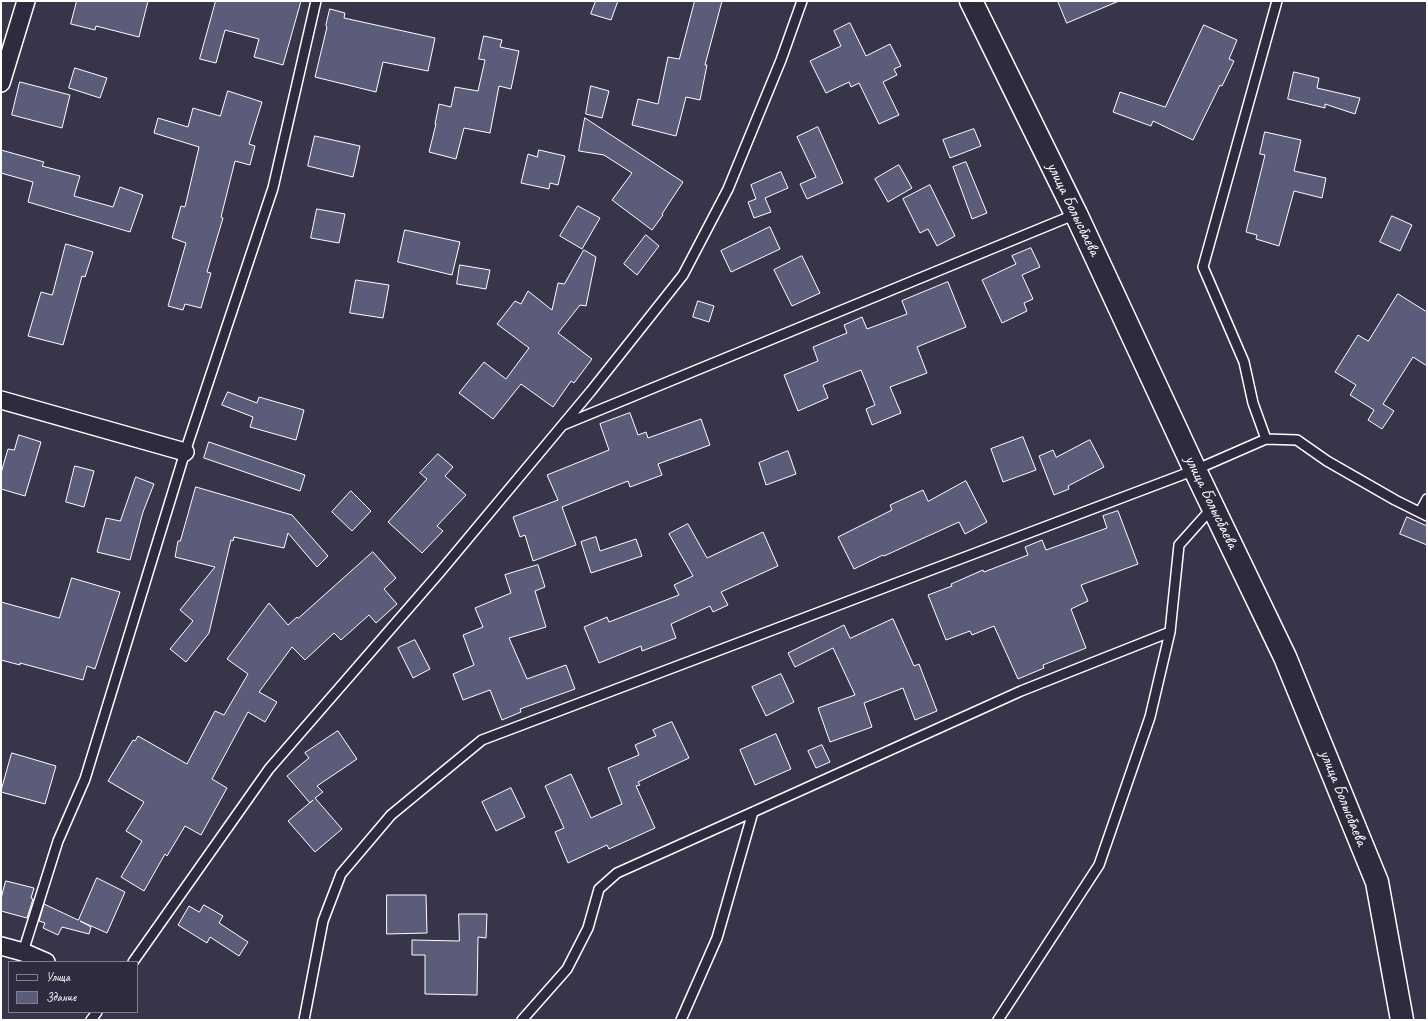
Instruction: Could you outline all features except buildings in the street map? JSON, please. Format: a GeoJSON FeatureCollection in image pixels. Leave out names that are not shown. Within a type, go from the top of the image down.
{"type":"FeatureCollection","features":[{"type":"Feature","properties":{"kind":"street"},"geometry":{"type":"LineString","coordinates":[[1,83],[26,1]]}},
{"type":"Feature","properties":{"kind":"street","name":"улица Болысбаева"},"geometry":{"type":"LineString","coordinates":[[971,1],[1076,214],[1195,470],[1285,657],[1377,882],[1402,1020]]}},
{"type":"Feature","properties":{"kind":"street"},"geometry":{"type":"LineString","coordinates":[[1,400],[185,452]]}},
{"type":"Feature","properties":{"kind":"street"},"geometry":{"type":"LineString","coordinates":[[1,946],[23,952],[44,961]]}},
{"type":"Feature","properties":{"kind":"lane"},"geometry":{"type":"LineString","coordinates":[[23,952],[58,841],[85,779],[185,452],[273,188],[316,1]]}},
{"type":"Feature","properties":{"kind":"lane"},"geometry":{"type":"LineString","coordinates":[[134,961],[269,769],[440,572],[562,425],[683,274],[728,189],[781,60],[802,1]]}},
{"type":"Feature","properties":{"kind":"lane"},"geometry":{"type":"LineString","coordinates":[[1266,439],[1253,403],[1244,362],[1203,267],[1277,1]]}},
{"type":"Feature","properties":{"kind":"lane"},"geometry":{"type":"LineString","coordinates":[[562,425],[1076,214]]}},
{"type":"Feature","properties":{"kind":"lane"},"geometry":{"type":"LineString","coordinates":[[304,1020],[323,921],[341,874],[391,815],[482,740],[1195,470],[1266,439],[1297,440],[1326,461],[1423,514],[1427,499]]}},
{"type":"Feature","properties":{"kind":"lane"},"geometry":{"type":"LineString","coordinates":[[998,1020],[1099,865],[1150,717],[1170,632],[1180,545],[1213,507]]}},
{"type":"Feature","properties":{"kind":"lane"},"geometry":{"type":"LineString","coordinates":[[522,1020],[567,969],[588,928],[599,889],[617,873],[1021,691],[1170,632]]}},
{"type":"Feature","properties":{"kind":"lane"},"geometry":{"type":"LineString","coordinates":[[681,1020],[717,938],[753,812]]}}]}
